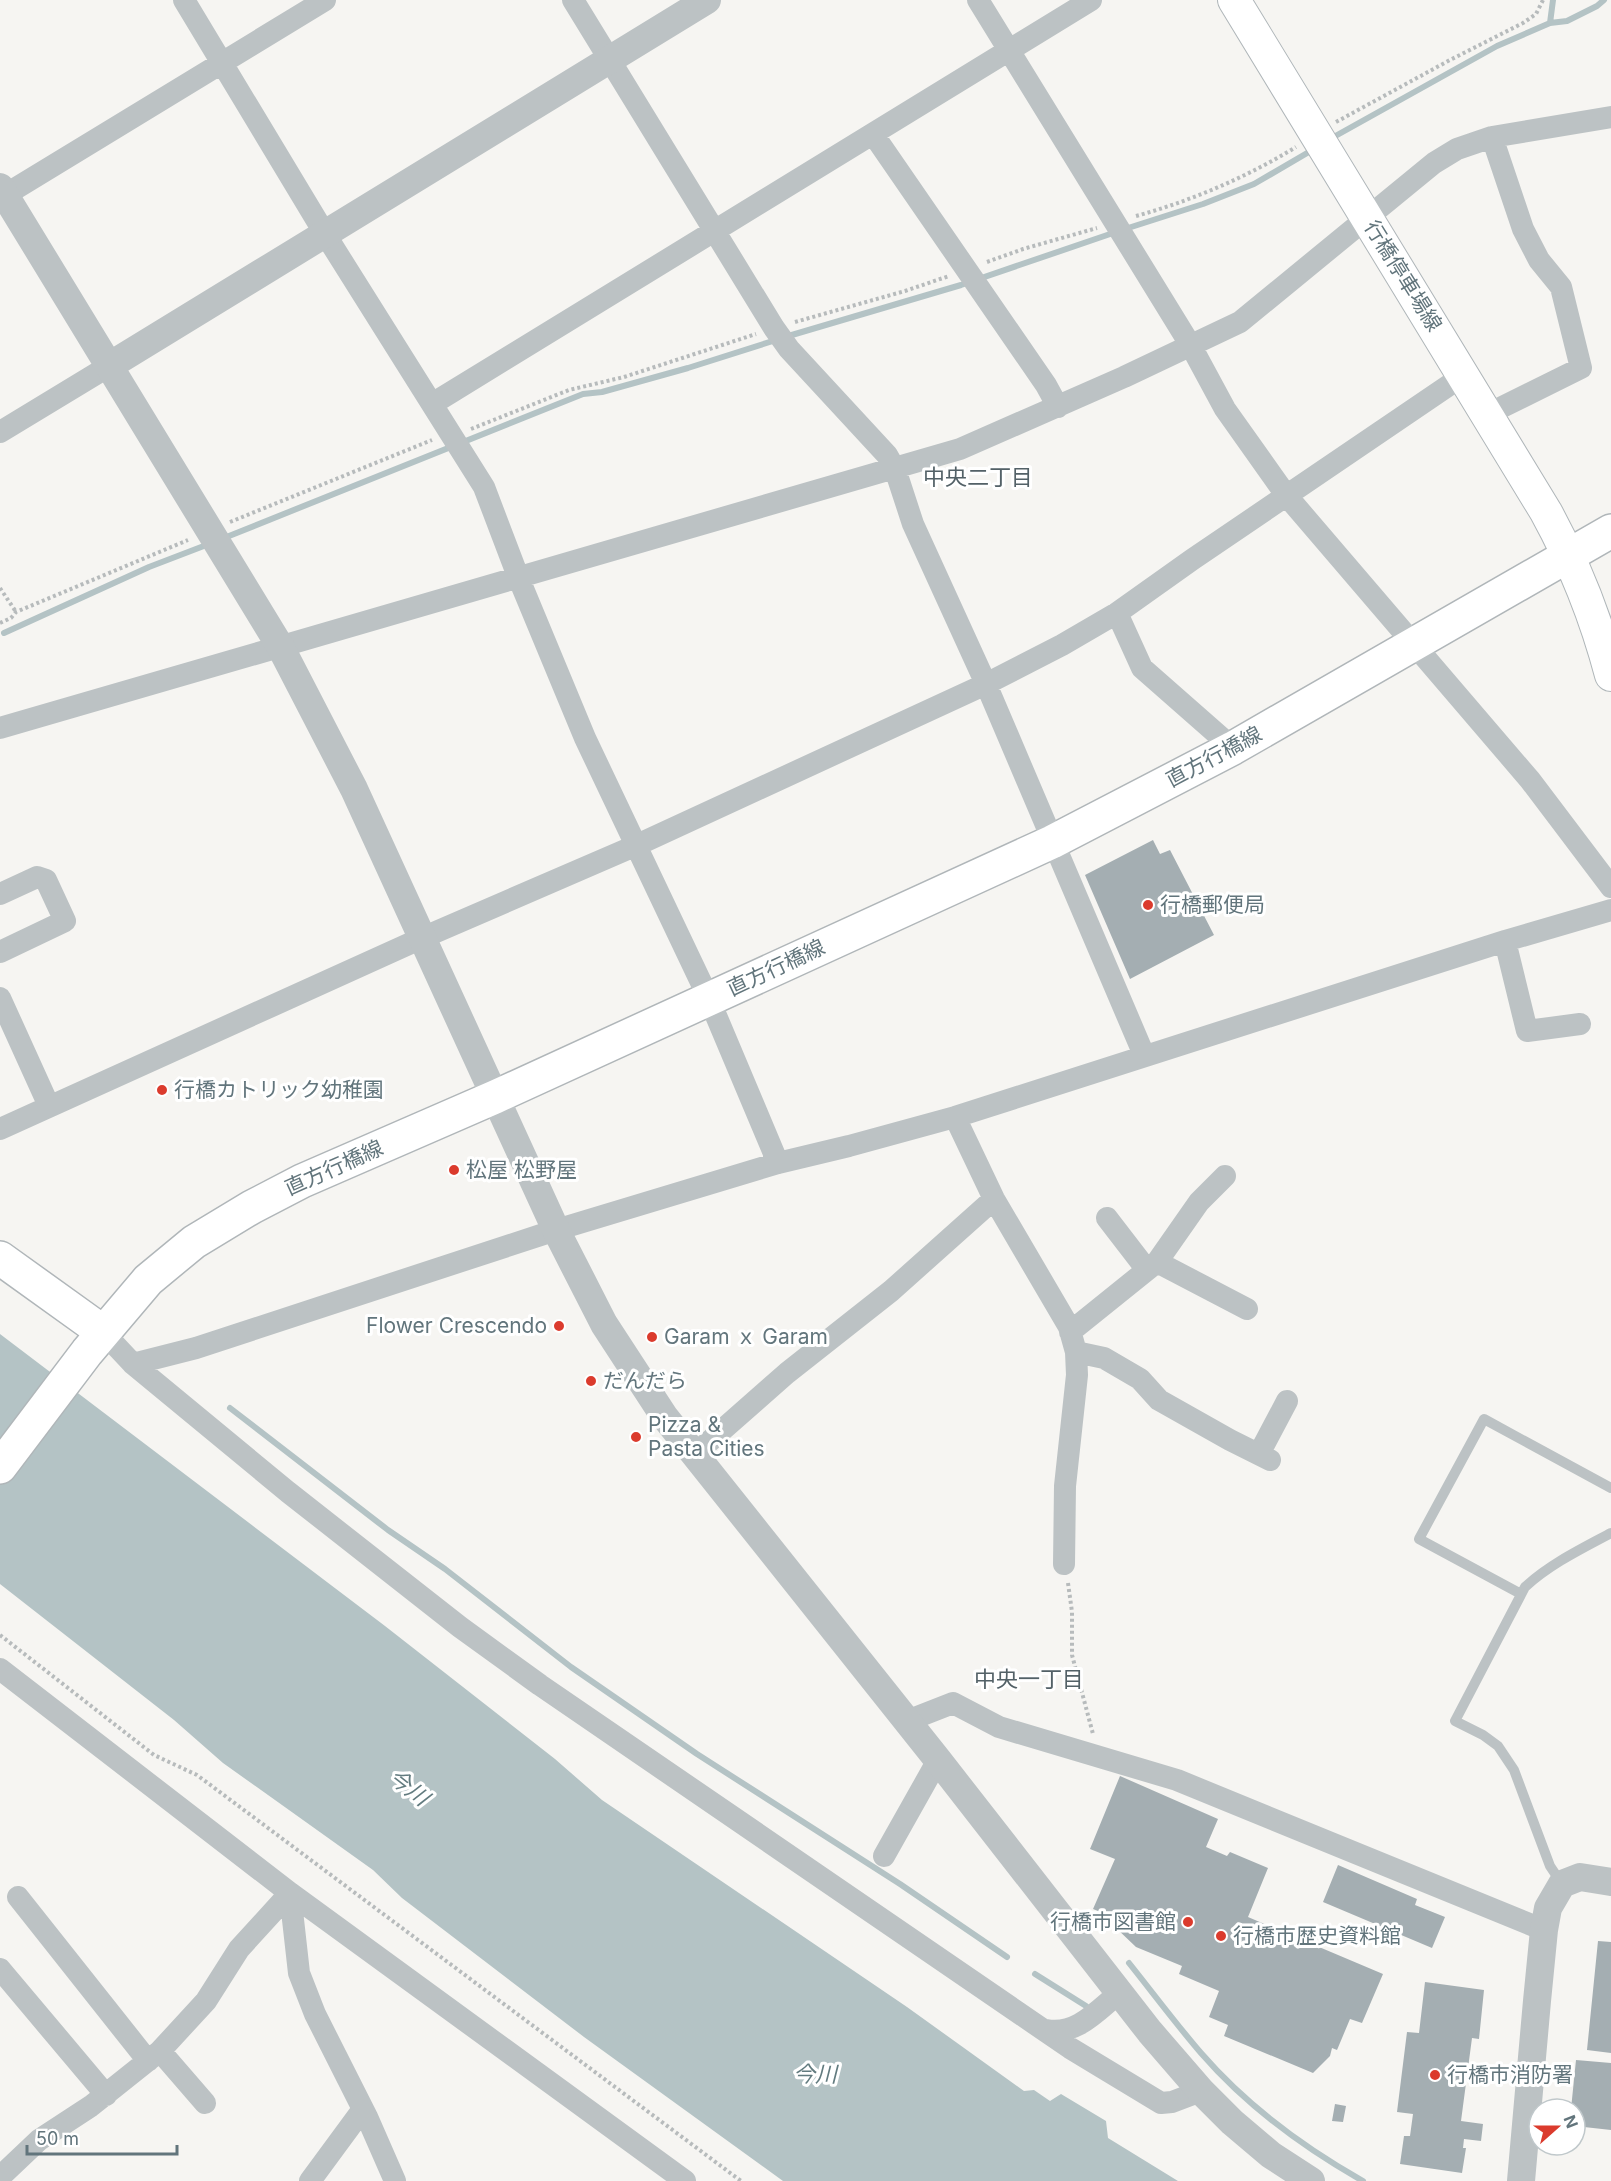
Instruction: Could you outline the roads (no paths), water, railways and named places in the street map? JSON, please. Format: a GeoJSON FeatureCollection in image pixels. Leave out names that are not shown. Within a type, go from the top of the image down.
{"type":"FeatureCollection","features":[{"type":"Feature","properties":{"kind":"main road","name":"行橋停車場線"},"geometry":{"type":"LineString","coordinates":[[1234,0],[1488,414],[1570,555],[1604,648],[1611,675]]}},
{"type":"Feature","properties":{"kind":"main road","name":"直方行橋線"},"geometry":{"type":"LineString","coordinates":[[0,1467],[95,1342],[148,1280],[194,1242],[252,1207],[302,1181],[495,1097],[1052,842],[1233,748],[1611,531]]}},
{"type":"Feature","properties":{"kind":"main road"},"geometry":{"type":"LineString","coordinates":[[0,1258],[95,1342]]}},
{"type":"Feature","properties":{"kind":"street"},"geometry":{"type":"LineString","coordinates":[[184,0],[325,234],[483,488],[585,738],[709,999],[778,1163]]}},
{"type":"Feature","properties":{"kind":"street"},"geometry":{"type":"LineString","coordinates":[[325,0],[2,193],[280,646],[354,789],[556,1230],[604,1324],[664,1416],[938,1760],[1150,2032],[1201,2091],[1232,2122],[1271,2155],[1311,2181]]}},
{"type":"Feature","properties":{"kind":"street"},"geometry":{"type":"LineString","coordinates":[[573,0],[774,328],[789,349],[887,455],[895,470],[913,524],[986,684],[1144,1055]]}},
{"type":"Feature","properties":{"kind":"street"},"geometry":{"type":"LineString","coordinates":[[0,432],[707,0]]}},
{"type":"Feature","properties":{"kind":"street"},"geometry":{"type":"LineString","coordinates":[[978,0],[1191,346],[1225,409],[1286,495],[1530,780],[1611,887]]}},
{"type":"Feature","properties":{"kind":"street"},"geometry":{"type":"LineString","coordinates":[[432,404],[1091,0]]}},
{"type":"Feature","properties":{"kind":"street"},"geometry":{"type":"LineString","coordinates":[[0,728],[895,470],[960,449],[1058,407],[1240,322],[1434,163],[1456,149],[1492,137],[1611,117]]}},
{"type":"Feature","properties":{"kind":"street"},"geometry":{"type":"LineString","coordinates":[[873,134],[1046,385],[1058,407]]}},
{"type":"Feature","properties":{"kind":"street"},"geometry":{"type":"LineString","coordinates":[[1488,414],[1581,368],[1561,287],[1539,260],[1523,229],[1492,137]]}},
{"type":"Feature","properties":{"kind":"street"},"geometry":{"type":"LineString","coordinates":[[0,1129],[422,938],[637,845],[986,684],[1062,645],[1117,613],[1464,375]]}},
{"type":"Feature","properties":{"kind":"street"},"geometry":{"type":"LineString","coordinates":[[1117,613],[1142,668],[1233,748]]}},
{"type":"Feature","properties":{"kind":"street"},"geometry":{"type":"LineString","coordinates":[[0,894],[37,877],[46,880],[65,921],[0,952]]}},
{"type":"Feature","properties":{"kind":"street"},"geometry":{"type":"LineString","coordinates":[[133,1364],[196,1348],[556,1230],[778,1163],[955,1117],[1505,941],[1611,910]]}},
{"type":"Feature","properties":{"kind":"street"},"geometry":{"type":"LineString","coordinates":[[1505,941],[1527,1031],[1580,1024]]}},
{"type":"Feature","properties":{"kind":"street"},"geometry":{"type":"LineString","coordinates":[[0,998],[49,1106]]}},
{"type":"Feature","properties":{"kind":"street"},"geometry":{"type":"LineString","coordinates":[[955,1117],[994,1199],[1035,1267],[1073,1342],[1077,1376],[1065,1486],[1064,1564]]}},
{"type":"Feature","properties":{"kind":"street"},"geometry":{"type":"LineString","coordinates":[[1073,1342],[1152,1266],[1199,1202],[1224,1176]]}},
{"type":"Feature","properties":{"kind":"street"},"geometry":{"type":"LineString","coordinates":[[694,1454],[796,1366],[891,1291],[994,1199]]}},
{"type":"Feature","properties":{"kind":"street"},"geometry":{"type":"LineString","coordinates":[[1107,1218],[1152,1266],[1247,1309]]}},
{"type":"Feature","properties":{"kind":"street"},"geometry":{"type":"LineString","coordinates":[[95,1342],[133,1364],[288,1492],[460,1627],[540,1685],[1070,2048],[1161,2103],[1172,2102],[1201,2091]]}},
{"type":"Feature","properties":{"kind":"street"},"geometry":{"type":"LineString","coordinates":[[1073,1342],[1140,1379],[1160,1400],[1264,1457],[1287,1401]]}},
{"type":"Feature","properties":{"kind":"street"},"geometry":{"type":"LineString","coordinates":[[0,1669],[290,1893],[685,2181]]}},
{"type":"Feature","properties":{"kind":"street"},"geometry":{"type":"LineString","coordinates":[[907,1721],[953,1703],[999,1727],[1177,1780],[1544,1930]]}},
{"type":"Feature","properties":{"kind":"street"},"geometry":{"type":"LineString","coordinates":[[884,1856],[938,1760]]}},
{"type":"Feature","properties":{"kind":"street"},"geometry":{"type":"LineString","coordinates":[[1521,2181],[1544,1930],[1548,1908],[1562,1884],[1580,1877],[1611,1882]]}},
{"type":"Feature","properties":{"kind":"street"},"geometry":{"type":"LineString","coordinates":[[0,2177],[39,2140],[91,2106],[154,2056],[206,2001],[239,1949],[290,1893]]}},
{"type":"Feature","properties":{"kind":"street"},"geometry":{"type":"LineString","coordinates":[[290,1893],[299,1973],[315,2014],[363,2109],[395,2181]]}},
{"type":"Feature","properties":{"kind":"street"},"geometry":{"type":"LineString","coordinates":[[18,1897],[154,2056],[205,2103]]}},
{"type":"Feature","properties":{"kind":"street"},"geometry":{"type":"LineString","coordinates":[[0,1969],[106,2095]]}},
{"type":"Feature","properties":{"kind":"street"},"geometry":{"type":"LineString","coordinates":[[1046,2030],[1058,2032],[1070,2030],[1119,1993]]}},
{"type":"Feature","properties":{"kind":"street"},"geometry":{"type":"LineString","coordinates":[[310,2181],[363,2109]]}},
{"type":"Feature","properties":{"kind":"lane"},"geometry":{"type":"LineString","coordinates":[[1521,1594],[1419,1539],[1484,1419],[1611,1488]]}},
{"type":"Feature","properties":{"kind":"lane"},"geometry":{"type":"LineString","coordinates":[[1562,1884],[1550,1866],[1515,1770],[1498,1746],[1483,1735],[1455,1721],[1525,1587],[1538,1575],[1611,1533]]}},
{"type":"Feature","properties":{"kind":"water","name":"今川"},"geometry":{"type":"Polygon","coordinates":[[[0,1334],[385,1626],[555,1759],[602,1800],[907,2007],[1024,2091],[1034,2090],[1050,2101],[1061,2094],[1106,2121],[1108,2138],[1178,2181],[783,2181],[584,2037],[402,1898],[373,1870],[223,1763],[174,1720],[0,1584],[0,1334]]]}},
{"type":"Feature","properties":{"kind":"waterway"},"geometry":{"type":"LineString","coordinates":[[1550,23],[1553,0]]}},
{"type":"Feature","properties":{"kind":"waterway"},"geometry":{"type":"LineString","coordinates":[[1330,139],[1497,46],[1550,23],[1567,21],[1604,0]]}},
{"type":"Feature","properties":{"kind":"waterway"},"geometry":{"type":"LineString","coordinates":[[1125,229],[1203,204],[1254,184],[1314,149]]}},
{"type":"Feature","properties":{"kind":"waterway"},"geometry":{"type":"LineString","coordinates":[[785,337],[961,285],[1116,232]]}},
{"type":"Feature","properties":{"kind":"waterway"},"geometry":{"type":"LineString","coordinates":[[224,538],[583,394],[602,392],[688,368],[776,340]]}},
{"type":"Feature","properties":{"kind":"waterway"},"geometry":{"type":"LineString","coordinates":[[4,633],[149,567],[209,544]]}},
{"type":"Feature","properties":{"kind":"waterway"},"geometry":{"type":"LineString","coordinates":[[230,1408],[388,1530],[445,1569],[571,1667],[697,1754],[900,1884],[1007,1957]]}},
{"type":"Feature","properties":{"kind":"waterway"},"geometry":{"type":"LineString","coordinates":[[1129,1963],[1201,2053],[1237,2090],[1276,2124],[1363,2181]]}},
{"type":"Feature","properties":{"kind":"waterway"},"geometry":{"type":"LineString","coordinates":[[1035,1974],[1086,2006]]}},
{"type":"Feature","properties":{"kind":"place","name":"行橋郵便局"},"geometry":{"type":"Point","coordinates":[1148,905]}},
{"type":"Feature","properties":{"kind":"place","name":"行橋カトリック幼稚園"},"geometry":{"type":"Point","coordinates":[162,1090]}},
{"type":"Feature","properties":{"kind":"place","name":"松屋 松野屋"},"geometry":{"type":"Point","coordinates":[454,1170]}},
{"type":"Feature","properties":{"kind":"place","name":"Flower Crescendo"},"geometry":{"type":"Point","coordinates":[559,1326]}},
{"type":"Feature","properties":{"kind":"place","name":"Garam ｘ Garam"},"geometry":{"type":"Point","coordinates":[652,1337]}},
{"type":"Feature","properties":{"kind":"place","name":"だんだら"},"geometry":{"type":"Point","coordinates":[591,1381]}},
{"type":"Feature","properties":{"kind":"place","name":"Pizza & Pasta Cities"},"geometry":{"type":"Point","coordinates":[636,1437]}},
{"type":"Feature","properties":{"kind":"place","name":"行橋市図書館"},"geometry":{"type":"Point","coordinates":[1188,1922]}},
{"type":"Feature","properties":{"kind":"place","name":"行橋市歴史資料館"},"geometry":{"type":"Point","coordinates":[1221,1936]}},
{"type":"Feature","properties":{"kind":"place","name":"行橋市消防署"},"geometry":{"type":"Point","coordinates":[1435,2075]}},
{"type":"Feature","properties":{"kind":"district","name":"中央二丁目"},"geometry":{"type":"Point","coordinates":[978,477]}},
{"type":"Feature","properties":{"kind":"district","name":"中央一丁目"},"geometry":{"type":"Point","coordinates":[1029,1679]}}]}
